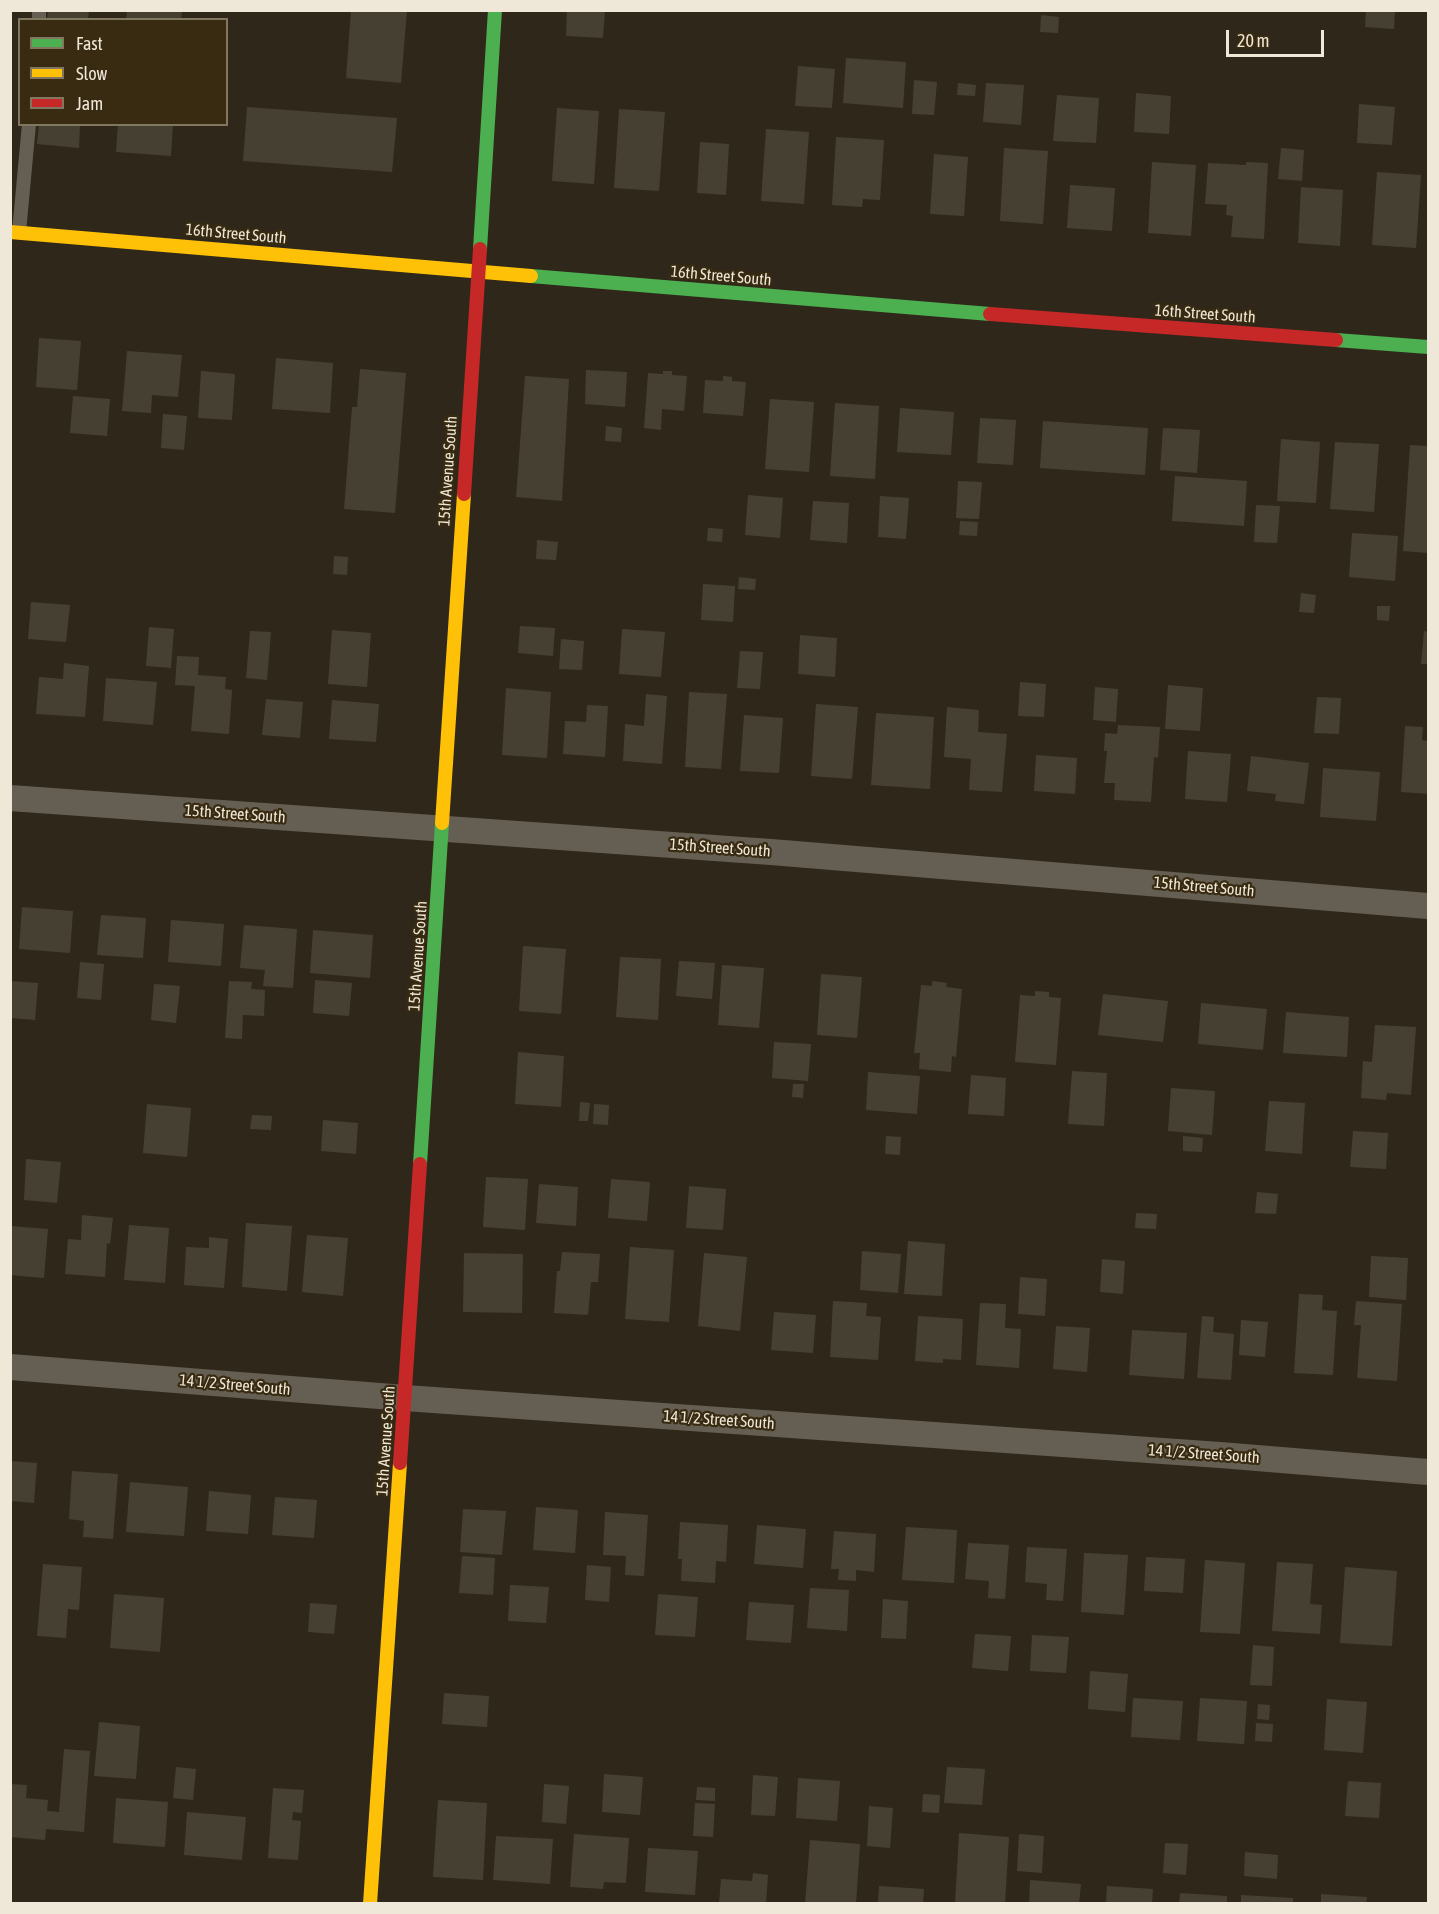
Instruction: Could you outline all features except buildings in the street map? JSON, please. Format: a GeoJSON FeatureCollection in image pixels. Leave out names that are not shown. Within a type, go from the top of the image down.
{"type":"FeatureCollection","features":[{"type":"Feature","properties":{"kind":"street","name":"15th Avenue South"},"geometry":{"type":"LineString","coordinates":[[370,1904],[495,10]]}},
{"type":"Feature","properties":{"kind":"street","name":"16th Street South"},"geometry":{"type":"LineString","coordinates":[[15,232],[894,307],[1428,347]]}},
{"type":"Feature","properties":{"kind":"street","name":"15th Street South"},"geometry":{"type":"LineString","coordinates":[[10,798],[783,853],[1428,906]]}},
{"type":"Feature","properties":{"kind":"street","name":"14 1/2 Street South"},"geometry":{"type":"LineString","coordinates":[[10,1367],[1428,1472]]}},
{"type":"Feature","properties":{"kind":"lane"},"geometry":{"type":"LineString","coordinates":[[15,232],[29,126]]}},
{"type":"Feature","properties":{"kind":"traffic: fast"},"geometry":{"type":"LineString","coordinates":[[480,249],[495,10]]}},
{"type":"Feature","properties":{"kind":"traffic: fast"},"geometry":{"type":"LineString","coordinates":[[531,276],[990,314]]}},
{"type":"Feature","properties":{"kind":"traffic: fast"},"geometry":{"type":"LineString","coordinates":[[1336,340],[1428,347]]}},
{"type":"Feature","properties":{"kind":"traffic: fast"},"geometry":{"type":"LineString","coordinates":[[420,1164],[442,823]]}},
{"type":"Feature","properties":{"kind":"traffic: slow"},"geometry":{"type":"LineString","coordinates":[[10,232],[531,276]]}},
{"type":"Feature","properties":{"kind":"traffic: slow"},"geometry":{"type":"LineString","coordinates":[[442,823],[464,494]]}},
{"type":"Feature","properties":{"kind":"traffic: slow"},"geometry":{"type":"LineString","coordinates":[[370,1904],[400,1463]]}},
{"type":"Feature","properties":{"kind":"traffic: jam"},"geometry":{"type":"LineString","coordinates":[[464,494],[480,249]]}},
{"type":"Feature","properties":{"kind":"traffic: jam"},"geometry":{"type":"LineString","coordinates":[[990,314],[1336,340]]}},
{"type":"Feature","properties":{"kind":"traffic: jam"},"geometry":{"type":"LineString","coordinates":[[400,1463],[420,1164]]}}]}
